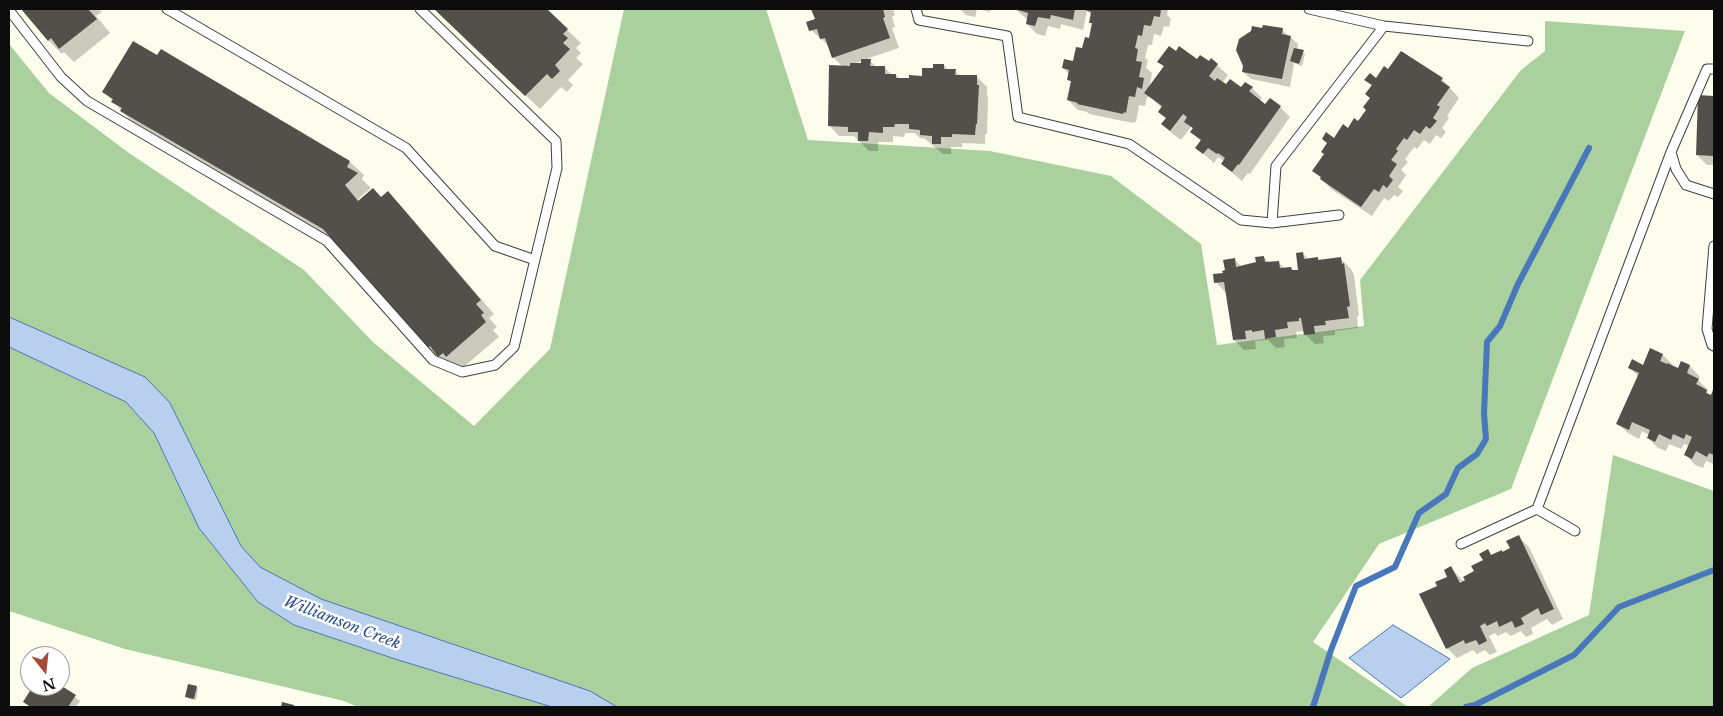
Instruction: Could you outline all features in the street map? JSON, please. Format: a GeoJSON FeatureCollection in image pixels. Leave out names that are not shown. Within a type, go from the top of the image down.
{"type":"FeatureCollection","features":[{"type":"Feature","properties":{"kind":"lane"},"geometry":{"type":"LineString","coordinates":[[166,9],[406,148],[495,246],[534,260]]}},
{"type":"Feature","properties":{"kind":"lane"},"geometry":{"type":"LineString","coordinates":[[9,10],[61,77],[87,100],[327,241],[433,360],[462,372],[495,365],[514,347],[557,168],[556,141],[420,9]]}},
{"type":"Feature","properties":{"kind":"lane"},"geometry":{"type":"LineString","coordinates":[[916,9],[920,20],[1006,36],[1018,117],[1129,144],[1241,220],[1272,223],[1339,215]]}},
{"type":"Feature","properties":{"kind":"lane"},"geometry":{"type":"LineString","coordinates":[[1309,9],[1384,26],[1528,41]]}},
{"type":"Feature","properties":{"kind":"lane"},"geometry":{"type":"LineString","coordinates":[[1272,223],[1276,166],[1384,26]]}},
{"type":"Feature","properties":{"kind":"lane"},"geometry":{"type":"LineString","coordinates":[[1461,544],[1537,509],[1672,152],[1707,69],[1714,69]]}},
{"type":"Feature","properties":{"kind":"lane"},"geometry":{"type":"LineString","coordinates":[[1672,152],[1676,169],[1686,185],[1714,194]]}},
{"type":"Feature","properties":{"kind":"lane"},"geometry":{"type":"LineString","coordinates":[[1714,246],[1707,329],[1714,346]]}},
{"type":"Feature","properties":{"kind":"lane"},"geometry":{"type":"LineString","coordinates":[[1537,509],[1575,531]]}},
{"type":"Feature","properties":{"kind":"green space"},"geometry":{"type":"Polygon","coordinates":[[[624,9],[766,9],[808,140],[990,151],[1111,176],[1201,244],[1217,345],[1364,326],[1360,280],[1521,70],[1545,51],[1545,21],[1685,31],[1511,489],[1379,544],[1313,642],[1408,707],[358,707],[344,701],[125,649],[9,611],[9,44],[49,93],[129,153],[304,270],[373,342],[474,426],[550,349],[624,9]]]}},
{"type":"Feature","properties":{"kind":"green space"},"geometry":{"type":"Polygon","coordinates":[[[1613,455],[1714,491],[1714,707],[1428,707],[1472,668],[1589,615],[1613,455]]]}},
{"type":"Feature","properties":{"kind":"water","name":"Williamson Creek"},"geometry":{"type":"Polygon","coordinates":[[[9,317],[145,377],[170,403],[241,546],[260,567],[321,599],[590,691],[617,707],[552,707],[395,659],[294,625],[258,602],[199,528],[154,433],[126,402],[9,347],[9,317]]]}},
{"type":"Feature","properties":{"kind":"water"},"geometry":{"type":"Polygon","coordinates":[[[1393,625],[1450,659],[1401,698],[1349,658],[1393,625]]]}},
{"type":"Feature","properties":{"kind":"building"},"geometry":{"type":"Polygon","coordinates":[[[21,9],[88,9],[97,19],[59,49],[51,38],[48,41],[21,9]]]}},
{"type":"Feature","properties":{"kind":"building"},"geometry":{"type":"Polygon","coordinates":[[[434,9],[547,9],[568,29],[563,34],[568,38],[563,43],[570,49],[555,65],[560,71],[552,79],[547,74],[525,96],[434,9]]]}},
{"type":"Feature","properties":{"kind":"building"},"geometry":{"type":"Polygon","coordinates":[[[811,9],[883,9],[885,17],[883,18],[890,38],[832,58],[825,38],[820,39],[817,29],[809,31],[806,22],[815,19],[811,9]]]}},
{"type":"Feature","properties":{"kind":"building"},"geometry":{"type":"Polygon","coordinates":[[[1014,9],[1075,9],[1073,20],[1051,15],[1050,19],[1038,17],[1035,26],[1026,24],[1028,13],[1014,9]]]}},
{"type":"Feature","properties":{"kind":"building"},"geometry":{"type":"Polygon","coordinates":[[[1082,9],[1161,9],[1160,17],[1154,16],[1151,26],[1144,25],[1142,36],[1138,35],[1135,48],[1138,49],[1136,61],[1142,62],[1139,77],[1144,78],[1142,89],[1137,87],[1135,97],[1129,96],[1126,113],[1124,112],[1123,114],[1077,104],[1067,100],[1071,81],[1067,80],[1069,70],[1062,68],[1064,59],[1073,61],[1076,47],[1082,48],[1085,37],[1089,38],[1092,23],[1089,23],[1091,12],[1082,9]]]}},
{"type":"Feature","properties":{"kind":"building"},"geometry":{"type":"Polygon","coordinates":[[[1263,25],[1283,28],[1282,34],[1291,36],[1282,79],[1242,72],[1243,66],[1236,50],[1239,39],[1251,31],[1252,26],[1262,28],[1263,25]]]}},
{"type":"Feature","properties":{"kind":"building"},"geometry":{"type":"Polygon","coordinates":[[[133,41],[157,55],[161,49],[350,161],[347,167],[358,173],[345,185],[358,201],[373,188],[381,197],[388,191],[481,300],[476,304],[484,313],[481,315],[486,322],[446,357],[443,353],[438,357],[430,346],[426,349],[323,229],[120,111],[122,108],[111,102],[113,99],[102,92],[133,41]]]}},
{"type":"Feature","properties":{"kind":"building"},"geometry":{"type":"Polygon","coordinates":[[[1169,46],[1176,51],[1179,46],[1197,59],[1200,55],[1209,61],[1211,58],[1218,64],[1209,76],[1215,81],[1217,78],[1226,84],[1230,79],[1241,87],[1245,82],[1253,87],[1249,91],[1265,104],[1270,98],[1281,106],[1232,172],[1221,164],[1225,158],[1218,153],[1208,148],[1203,154],[1195,148],[1201,140],[1190,132],[1193,128],[1184,122],[1187,117],[1183,114],[1170,131],[1161,124],[1166,118],[1158,112],[1162,106],[1144,93],[1164,66],[1157,62],[1169,46]]]}},
{"type":"Feature","properties":{"kind":"building"},"geometry":{"type":"Polygon","coordinates":[[[1294,48],[1304,50],[1299,64],[1290,61],[1294,48]]]}},
{"type":"Feature","properties":{"kind":"building"},"geometry":{"type":"Polygon","coordinates":[[[1401,51],[1443,78],[1441,81],[1450,87],[1437,105],[1440,107],[1433,118],[1437,121],[1430,129],[1426,126],[1420,134],[1414,130],[1407,140],[1404,138],[1391,160],[1397,164],[1389,176],[1393,180],[1387,188],[1383,185],[1379,192],[1374,189],[1361,207],[1320,179],[1321,177],[1312,171],[1324,154],[1321,152],[1327,143],[1322,139],[1326,132],[1334,138],[1343,124],[1348,128],[1354,118],[1358,121],[1366,110],[1363,107],[1370,98],[1365,94],[1372,85],[1364,80],[1370,73],[1376,78],[1384,66],[1388,69],[1401,51]]]}},
{"type":"Feature","properties":{"kind":"building"},"geometry":{"type":"Polygon","coordinates":[[[861,59],[871,59],[870,66],[885,66],[885,74],[896,74],[896,78],[909,78],[909,75],[922,76],[922,68],[933,68],[933,64],[944,64],[944,69],[956,69],[955,75],[977,75],[977,85],[979,85],[975,135],[952,134],[952,137],[941,137],[941,144],[932,144],[932,136],[920,135],[920,130],[909,129],[909,124],[895,124],[894,127],[883,127],[883,133],[869,132],[868,141],[858,141],[858,132],[848,132],[848,127],[828,126],[829,65],[850,66],[850,63],[861,63],[861,59]]]}},
{"type":"Feature","properties":{"kind":"building"},"geometry":{"type":"Polygon","coordinates":[[[1698,95],[1714,96],[1714,156],[1696,155],[1698,95]]]}},
{"type":"Feature","properties":{"kind":"building"},"geometry":{"type":"Polygon","coordinates":[[[1303,252],[1304,259],[1318,257],[1318,260],[1341,257],[1342,264],[1344,263],[1350,306],[1347,307],[1349,318],[1325,321],[1326,325],[1314,326],[1315,334],[1304,335],[1301,318],[1299,318],[1299,321],[1287,322],[1288,328],[1275,330],[1276,337],[1265,339],[1264,330],[1252,332],[1252,330],[1245,331],[1246,339],[1233,340],[1224,282],[1214,283],[1213,274],[1223,273],[1222,271],[1225,270],[1223,260],[1235,258],[1236,267],[1256,262],[1255,257],[1264,256],[1265,262],[1279,261],[1280,268],[1291,267],[1292,270],[1298,270],[1296,253],[1303,252]]]}},
{"type":"Feature","properties":{"kind":"building"},"geometry":{"type":"Polygon","coordinates":[[[1650,348],[1663,354],[1660,361],[1667,364],[1678,368],[1681,361],[1690,365],[1687,373],[1699,379],[1696,384],[1707,390],[1706,393],[1711,395],[1714,387],[1714,455],[1709,453],[1707,457],[1696,451],[1692,459],[1684,455],[1692,437],[1686,434],[1684,439],[1673,434],[1671,440],[1659,434],[1655,442],[1647,438],[1650,430],[1632,422],[1629,430],[1616,424],[1639,373],[1628,368],[1632,359],[1643,365],[1650,348]]]}},
{"type":"Feature","properties":{"kind":"building"},"geometry":{"type":"Polygon","coordinates":[[[1519,535],[1554,609],[1541,615],[1538,608],[1521,618],[1524,624],[1515,628],[1512,621],[1499,627],[1497,621],[1487,626],[1485,623],[1480,626],[1487,641],[1479,645],[1476,640],[1465,644],[1464,640],[1446,649],[1419,594],[1437,586],[1435,582],[1447,577],[1444,570],[1451,566],[1460,583],[1465,580],[1463,577],[1474,571],[1471,566],[1483,560],[1479,554],[1488,549],[1491,555],[1502,550],[1502,552],[1510,548],[1506,541],[1519,535]]]}},
{"type":"Feature","properties":{"kind":"building"},"geometry":{"type":"Polygon","coordinates":[[[188,684],[197,686],[194,699],[185,697],[188,684]]]}},
{"type":"Feature","properties":{"kind":"building"},"geometry":{"type":"Polygon","coordinates":[[[70,691],[76,695],[68,707],[31,707],[23,702],[27,696],[70,696],[70,691]]]}},
{"type":"Feature","properties":{"kind":"building"},"geometry":{"type":"Polygon","coordinates":[[[282,702],[294,705],[294,707],[281,707],[282,702]]]}},
{"type":"Feature","properties":{"kind":"waterway"},"geometry":{"type":"LineString","coordinates":[[1313,707],[1331,650],[1356,586],[1395,567],[1419,513],[1446,494],[1458,468],[1477,454],[1486,439],[1484,414],[1487,342],[1500,326],[1518,284],[1589,148]]}},
{"type":"Feature","properties":{"kind":"waterway"},"geometry":{"type":"LineString","coordinates":[[1466,707],[1475,705],[1574,655],[1619,607],[1714,570]]}}]}
